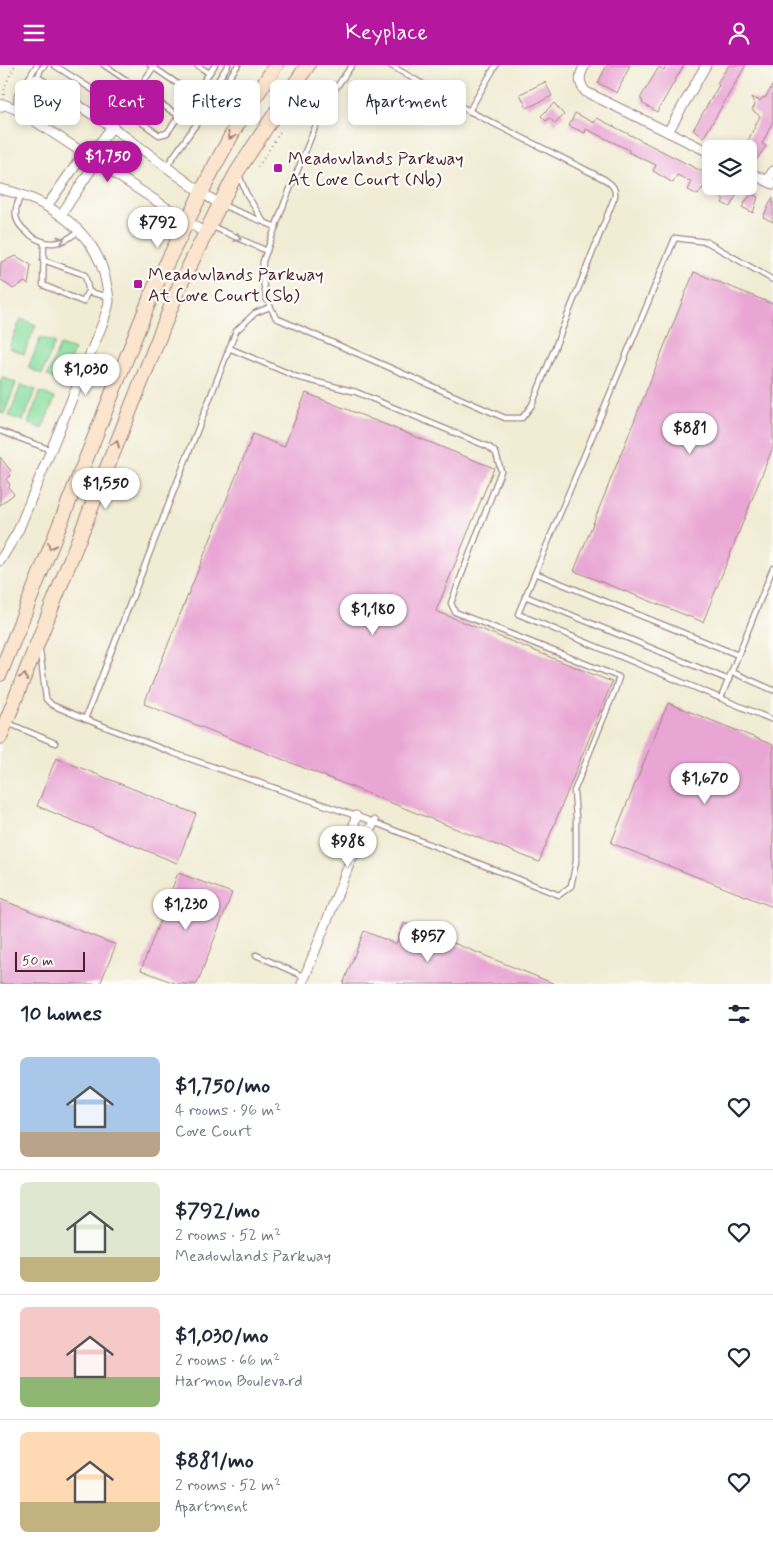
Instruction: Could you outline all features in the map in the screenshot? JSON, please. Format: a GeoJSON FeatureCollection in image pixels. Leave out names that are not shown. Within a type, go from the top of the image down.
{"type":"FeatureCollection","features":[{"type":"Feature","properties":{"kind":"main road"},"geometry":{"type":"LineString","coordinates":[[0,674],[154,289],[237,125],[276,65]]}},
{"type":"Feature","properties":{"kind":"main road"},"geometry":{"type":"LineString","coordinates":[[0,737],[179,287],[207,229],[238,172],[308,65]]}},
{"type":"Feature","properties":{"kind":"street"},"geometry":{"type":"LineString","coordinates":[[585,65],[581,72],[580,83],[586,92],[702,149]]}},
{"type":"Feature","properties":{"kind":"street"},"geometry":{"type":"LineString","coordinates":[[668,132],[706,65]]}},
{"type":"Feature","properties":{"kind":"street"},"geometry":{"type":"LineString","coordinates":[[37,79],[112,127],[220,204]]}},
{"type":"Feature","properties":{"kind":"street"},"geometry":{"type":"LineString","coordinates":[[2,105],[15,109]]}},
{"type":"Feature","properties":{"kind":"street"},"geometry":{"type":"LineString","coordinates":[[41,125],[188,222],[207,229]]}},
{"type":"Feature","properties":{"kind":"street"},"geometry":{"type":"LineString","coordinates":[[47,206],[78,162],[90,156],[112,127]]}},
{"type":"Feature","properties":{"kind":"street"},"geometry":{"type":"LineString","coordinates":[[61,215],[92,168],[90,156]]}},
{"type":"Feature","properties":{"kind":"street"},"geometry":{"type":"LineString","coordinates":[[757,176],[770,182],[773,171]]}},
{"type":"Feature","properties":{"kind":"street"},"geometry":{"type":"LineString","coordinates":[[0,189],[21,195],[47,206],[61,215],[88,240],[102,264],[109,302],[104,319],[18,531],[0,561]]}},
{"type":"Feature","properties":{"kind":"street"},"geometry":{"type":"LineString","coordinates":[[352,857],[349,847],[356,816]]}},
{"type":"Feature","properties":{"kind":"street"},"geometry":{"type":"LineString","coordinates":[[303,980],[352,857],[357,853],[374,822]]}},
{"type":"Feature","properties":{"kind":"lane"},"geometry":{"type":"LineString","coordinates":[[28,80],[37,65]]}},
{"type":"Feature","properties":{"kind":"lane"},"geometry":{"type":"LineString","coordinates":[[37,79],[44,65]]}},
{"type":"Feature","properties":{"kind":"lane"},"geometry":{"type":"LineString","coordinates":[[54,65],[90,88]]}},
{"type":"Feature","properties":{"kind":"lane"},"geometry":{"type":"LineString","coordinates":[[104,65],[126,80]]}},
{"type":"Feature","properties":{"kind":"lane"},"geometry":{"type":"LineString","coordinates":[[197,65],[209,73]]}},
{"type":"Feature","properties":{"kind":"lane"},"geometry":{"type":"LineString","coordinates":[[204,80],[215,65]]}},
{"type":"Feature","properties":{"kind":"lane"},"geometry":{"type":"LineString","coordinates":[[218,80],[228,65]]}},
{"type":"Feature","properties":{"kind":"lane"},"geometry":{"type":"LineString","coordinates":[[227,80],[238,65]]}},
{"type":"Feature","properties":{"kind":"lane"},"geometry":{"type":"LineString","coordinates":[[352,65],[324,105],[263,261],[262,274],[266,299],[276,318],[505,418],[522,418],[532,405],[616,191],[614,186],[604,179],[469,111],[390,65]]}},
{"type":"Feature","properties":{"kind":"lane"},"geometry":{"type":"LineString","coordinates":[[469,111],[496,65]]}},
{"type":"Feature","properties":{"kind":"lane"},"geometry":{"type":"LineString","coordinates":[[143,80],[153,66],[174,81]]}},
{"type":"Feature","properties":{"kind":"lane"},"geometry":{"type":"LineString","coordinates":[[146,125],[160,135],[167,133],[174,123]]}},
{"type":"Feature","properties":{"kind":"lane"},"geometry":{"type":"LineString","coordinates":[[166,167],[196,125]]}},
{"type":"Feature","properties":{"kind":"lane"},"geometry":{"type":"LineString","coordinates":[[238,172],[246,193],[263,222]]}},
{"type":"Feature","properties":{"kind":"lane"},"geometry":{"type":"LineString","coordinates":[[21,195],[16,209],[16,220],[29,234],[44,242],[53,243],[66,240],[79,231]]}},
{"type":"Feature","properties":{"kind":"lane"},"geometry":{"type":"LineString","coordinates":[[220,204],[276,227]]}},
{"type":"Feature","properties":{"kind":"lane"},"geometry":{"type":"LineString","coordinates":[[207,229],[267,251]]}},
{"type":"Feature","properties":{"kind":"lane"},"geometry":{"type":"LineString","coordinates":[[773,280],[707,242],[675,237],[518,614],[773,720]]}},
{"type":"Feature","properties":{"kind":"lane"},"geometry":{"type":"LineString","coordinates":[[44,242],[43,285],[82,302],[87,293],[90,292]]}},
{"type":"Feature","properties":{"kind":"lane"},"geometry":{"type":"LineString","coordinates":[[43,260],[85,275],[90,292]]}},
{"type":"Feature","properties":{"kind":"lane"},"geometry":{"type":"LineString","coordinates":[[90,292],[108,297]]}},
{"type":"Feature","properties":{"kind":"lane"},"geometry":{"type":"LineString","coordinates":[[85,719],[236,331],[255,313],[270,307]]}},
{"type":"Feature","properties":{"kind":"lane"},"geometry":{"type":"LineString","coordinates":[[38,640],[46,699],[52,705],[173,753],[374,822],[558,895],[571,886],[576,862],[574,791],[619,677],[455,612],[451,603],[501,471],[496,453],[488,447],[356,391],[297,377],[229,348]]}},
{"type":"Feature","properties":{"kind":"lane"},"geometry":{"type":"LineString","coordinates":[[0,431],[51,450]]}},
{"type":"Feature","properties":{"kind":"lane"},"geometry":{"type":"LineString","coordinates":[[721,698],[773,568]]}},
{"type":"Feature","properties":{"kind":"lane"},"geometry":{"type":"LineString","coordinates":[[535,573],[738,655]]}},
{"type":"Feature","properties":{"kind":"lane"},"geometry":{"type":"LineString","coordinates":[[525,596],[729,680]]}},
{"type":"Feature","properties":{"kind":"lane"},"geometry":{"type":"LineString","coordinates":[[732,671],[773,690]]}},
{"type":"Feature","properties":{"kind":"lane"},"geometry":{"type":"LineString","coordinates":[[6,722],[54,743]]}},
{"type":"Feature","properties":{"kind":"lane"},"geometry":{"type":"LineString","coordinates":[[256,955],[303,980]]}},
{"type":"Feature","properties":{"kind":"path"},"geometry":{"type":"LineString","coordinates":[[2,105],[5,86],[15,65]]}},
{"type":"Feature","properties":{"kind":"path"},"geometry":{"type":"LineString","coordinates":[[258,167],[280,132]]}},
{"type":"Feature","properties":{"kind":"green space"},"geometry":{"type":"Polygon","coordinates":[[[21,319],[36,325],[24,354],[9,348],[21,319]]]}},
{"type":"Feature","properties":{"kind":"green space"},"geometry":{"type":"Polygon","coordinates":[[[41,337],[55,343],[42,374],[28,368],[41,337]]]}},
{"type":"Feature","properties":{"kind":"green space"},"geometry":{"type":"Polygon","coordinates":[[[60,345],[74,350],[61,382],[47,376],[60,345]]]}},
{"type":"Feature","properties":{"kind":"green space"},"geometry":{"type":"Polygon","coordinates":[[[2,377],[16,383],[4,414],[0,412],[0,383],[2,377]]]}},
{"type":"Feature","properties":{"kind":"green space"},"geometry":{"type":"Polygon","coordinates":[[[21,385],[36,390],[23,421],[9,416],[21,385]]]}},
{"type":"Feature","properties":{"kind":"green space"},"geometry":{"type":"Polygon","coordinates":[[[40,392],[55,398],[42,429],[28,423],[40,392]]]}},
{"type":"Feature","properties":{"kind":"building"},"geometry":{"type":"Polygon","coordinates":[[[607,65],[630,65],[617,93],[598,83],[607,65]]]}},
{"type":"Feature","properties":{"kind":"building"},"geometry":{"type":"Polygon","coordinates":[[[666,65],[684,65],[657,112],[642,103],[641,97],[659,67],[664,70],[666,65]]]}},
{"type":"Feature","properties":{"kind":"building"},"geometry":{"type":"Polygon","coordinates":[[[729,65],[746,65],[704,137],[693,130],[719,85],[717,83],[729,65]]]}},
{"type":"Feature","properties":{"kind":"building"},"geometry":{"type":"Polygon","coordinates":[[[545,82],[552,96],[527,108],[520,94],[545,82]]]}},
{"type":"Feature","properties":{"kind":"building"},"geometry":{"type":"Polygon","coordinates":[[[773,85],[773,121],[762,144],[766,146],[757,159],[757,140],[748,140],[760,116],[752,110],[755,105],[751,97],[760,101],[763,97],[765,98],[773,85]]]}},
{"type":"Feature","properties":{"kind":"building"},"geometry":{"type":"Polygon","coordinates":[[[554,103],[564,115],[555,124],[550,118],[546,121],[541,116],[554,103]]]}},
{"type":"Feature","properties":{"kind":"building"},"geometry":{"type":"Polygon","coordinates":[[[575,113],[594,123],[597,118],[702,171],[702,188],[698,195],[688,190],[692,182],[677,175],[673,183],[653,171],[656,165],[628,152],[629,150],[586,129],[585,133],[569,126],[575,113]]]}},
{"type":"Feature","properties":{"kind":"building"},"geometry":{"type":"Polygon","coordinates":[[[716,195],[736,195],[730,207],[722,203],[724,199],[716,195]]]}},
{"type":"Feature","properties":{"kind":"building"},"geometry":{"type":"Polygon","coordinates":[[[750,195],[758,197],[753,213],[742,207],[750,195]]]}},
{"type":"Feature","properties":{"kind":"building"},"geometry":{"type":"Polygon","coordinates":[[[773,197],[773,222],[763,217],[773,197]]]}},
{"type":"Feature","properties":{"kind":"building"},"geometry":{"type":"Polygon","coordinates":[[[16,256],[31,265],[28,285],[25,282],[13,289],[0,279],[1,262],[16,256]]]}},
{"type":"Feature","properties":{"kind":"building"},"geometry":{"type":"Polygon","coordinates":[[[694,272],[773,304],[773,447],[703,622],[574,571],[694,272]]]}},
{"type":"Feature","properties":{"kind":"building"},"geometry":{"type":"Polygon","coordinates":[[[306,393],[494,468],[436,611],[612,682],[539,862],[144,704],[253,434],[284,447],[306,393]]]}},
{"type":"Feature","properties":{"kind":"building"},"geometry":{"type":"Polygon","coordinates":[[[0,457],[11,471],[9,473],[11,475],[6,479],[10,485],[8,487],[14,494],[0,505],[0,457]]]}},
{"type":"Feature","properties":{"kind":"building"},"geometry":{"type":"Polygon","coordinates":[[[668,703],[773,745],[773,907],[611,843],[668,703]]]}},
{"type":"Feature","properties":{"kind":"building"},"geometry":{"type":"Polygon","coordinates":[[[56,758],[196,814],[177,863],[37,806],[56,758]]]}},
{"type":"Feature","properties":{"kind":"building"},"geometry":{"type":"Polygon","coordinates":[[[178,873],[232,893],[197,984],[177,984],[141,970],[178,873]]]}},
{"type":"Feature","properties":{"kind":"building"},"geometry":{"type":"Polygon","coordinates":[[[0,899],[116,945],[100,984],[0,984],[0,899]]]}},
{"type":"Feature","properties":{"kind":"building"},"geometry":{"type":"Polygon","coordinates":[[[404,923],[555,984],[343,984],[364,931],[396,944],[404,923]]]}},
{"type":"Feature","properties":{"kind":"place","name":"Meadowlands Parkway At Cove Court (Nb)"},"geometry":{"type":"Point","coordinates":[278,168]}},
{"type":"Feature","properties":{"kind":"place","name":"Meadowlands Parkway At Cove Court (Sb)"},"geometry":{"type":"Point","coordinates":[138,284]}}]}
